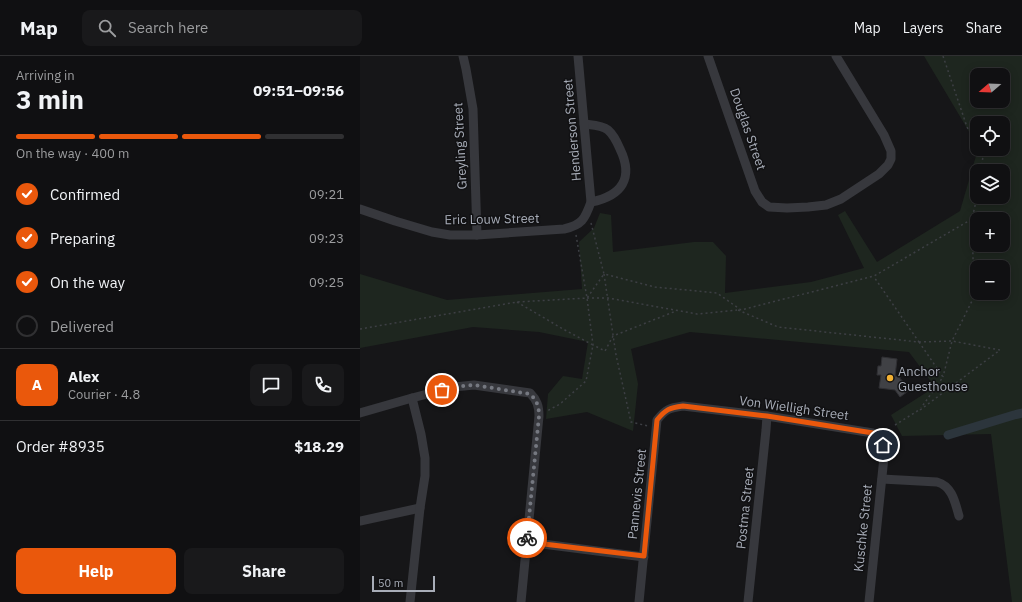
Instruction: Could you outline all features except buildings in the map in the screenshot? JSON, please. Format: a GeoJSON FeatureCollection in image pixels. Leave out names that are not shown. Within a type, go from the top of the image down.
{"type":"FeatureCollection","features":[{"type":"Feature","properties":{"kind":"street","name":"Greyling Street"},"geometry":{"type":"LineString","coordinates":[[462,56],[466,69],[473,109],[477,235]]}},
{"type":"Feature","properties":{"kind":"street","name":"Henderson Street"},"geometry":{"type":"LineString","coordinates":[[578,56],[591,202]]}},
{"type":"Feature","properties":{"kind":"street","name":"Douglas Street"},"geometry":{"type":"LineString","coordinates":[[708,56],[755,191],[762,202],[769,207],[787,208],[826,204],[841,199],[879,174],[888,165],[891,159],[891,150],[884,135],[836,56]]}},
{"type":"Feature","properties":{"kind":"street"},"geometry":{"type":"LineString","coordinates":[[574,227],[583,220],[588,212],[591,202],[610,196],[618,190],[626,178],[626,168],[615,138],[608,130],[601,126],[584,124]]}},
{"type":"Feature","properties":{"kind":"street","name":"Eric Louw Street"},"geometry":{"type":"LineString","coordinates":[[360,209],[432,232],[450,235],[477,235],[574,227]]}},
{"type":"Feature","properties":{"kind":"street"},"geometry":{"type":"LineString","coordinates":[[360,414],[454,387],[474,385],[522,392],[530,394],[536,400],[539,407],[539,416],[521,602]]}},
{"type":"Feature","properties":{"kind":"street"},"geometry":{"type":"LineString","coordinates":[[410,602],[425,476],[425,458],[421,434],[412,398]]}},
{"type":"Feature","properties":{"kind":"street","name":"Pannevis Street"},"geometry":{"type":"LineString","coordinates":[[639,602],[657,420],[664,412],[671,408],[683,406]]}},
{"type":"Feature","properties":{"kind":"street","name":"Von Wielligh Street"},"geometry":{"type":"LineString","coordinates":[[683,406],[767,416],[877,434],[883,445],[884,457]]}},
{"type":"Feature","properties":{"kind":"street","name":"Postma Street"},"geometry":{"type":"LineString","coordinates":[[748,602],[767,416]]}},
{"type":"Feature","properties":{"kind":"street","name":"Kuschke Street"},"geometry":{"type":"LineString","coordinates":[[869,602],[884,457]]}},
{"type":"Feature","properties":{"kind":"street"},"geometry":{"type":"LineString","coordinates":[[882,480],[943,483],[954,497],[959,516]]}},
{"type":"Feature","properties":{"kind":"street"},"geometry":{"type":"LineString","coordinates":[[360,520],[420,508]]}},
{"type":"Feature","properties":{"kind":"street"},"geometry":{"type":"LineString","coordinates":[[527,542],[644,556]]}},
{"type":"Feature","properties":{"kind":"path"},"geometry":{"type":"LineString","coordinates":[[943,56],[970,132]]}},
{"type":"Feature","properties":{"kind":"path"},"geometry":{"type":"LineString","coordinates":[[588,212],[604,274],[616,355],[631,422],[656,428]]}},
{"type":"Feature","properties":{"kind":"path"},"geometry":{"type":"LineString","coordinates":[[360,329],[517,302],[587,298],[608,298],[697,314],[741,310],[874,276],[970,220]]}},
{"type":"Feature","properties":{"kind":"path"},"geometry":{"type":"LineString","coordinates":[[539,416],[560,404],[586,381],[593,345],[587,298],[574,227]]}},
{"type":"Feature","properties":{"kind":"path"},"geometry":{"type":"LineString","coordinates":[[920,410],[943,377],[952,341],[974,297],[973,252]]}},
{"type":"Feature","properties":{"kind":"path"},"geometry":{"type":"LineString","coordinates":[[587,298],[604,274]]}},
{"type":"Feature","properties":{"kind":"path"},"geometry":{"type":"LineString","coordinates":[[604,274],[656,287],[718,293],[741,310]]}},
{"type":"Feature","properties":{"kind":"path"},"geometry":{"type":"LineString","coordinates":[[874,276],[943,377]]}},
{"type":"Feature","properties":{"kind":"path"},"geometry":{"type":"LineString","coordinates":[[517,302],[563,329],[605,351],[613,336],[676,311]]}},
{"type":"Feature","properties":{"kind":"path"},"geometry":{"type":"LineString","coordinates":[[738,310],[778,327],[919,342],[952,341],[1000,350],[920,410],[895,426]]}},
{"type":"Feature","properties":{"kind":"shaded area"},"geometry":{"type":"Polygon","coordinates":[[[924,56],[1022,56],[1022,602],[1012,602],[991,434],[902,436],[891,415],[935,387],[909,352],[690,332],[631,349],[638,384],[633,431],[587,412],[546,419],[548,394],[563,376],[582,379],[588,342],[539,332],[473,327],[360,348],[360,274],[447,300],[582,289],[579,242],[594,228],[600,213],[611,215],[613,252],[694,242],[713,242],[726,256],[725,293],[811,282],[864,268],[838,215],[845,211],[877,262],[960,211],[970,177],[970,204],[1010,204],[1010,164],[974,164],[976,156],[1010,156],[1010,116],[970,116],[970,133],[924,56]]]}},
{"type":"Feature","properties":{"kind":"waterway"},"geometry":{"type":"LineString","coordinates":[[948,435],[1022,413]]}},
{"type":"Feature","properties":{"kind":"way so far"},"geometry":{"type":"LineString","coordinates":[[442,390],[474,385],[522,392],[530,394],[536,400],[539,407],[539,416],[527,538]]}},
{"type":"Feature","properties":{"kind":"place","name":"Anchor Guesthouse"},"geometry":{"type":"Point","coordinates":[890,378]}},
{"type":"Feature","properties":{"kind":"route"},"geometry":{"type":"LineString","coordinates":[[527,538],[527,542],[644,556],[657,420],[664,412],[671,408],[683,406],[767,416],[873,433],[877,434],[883,445]]}}]}
